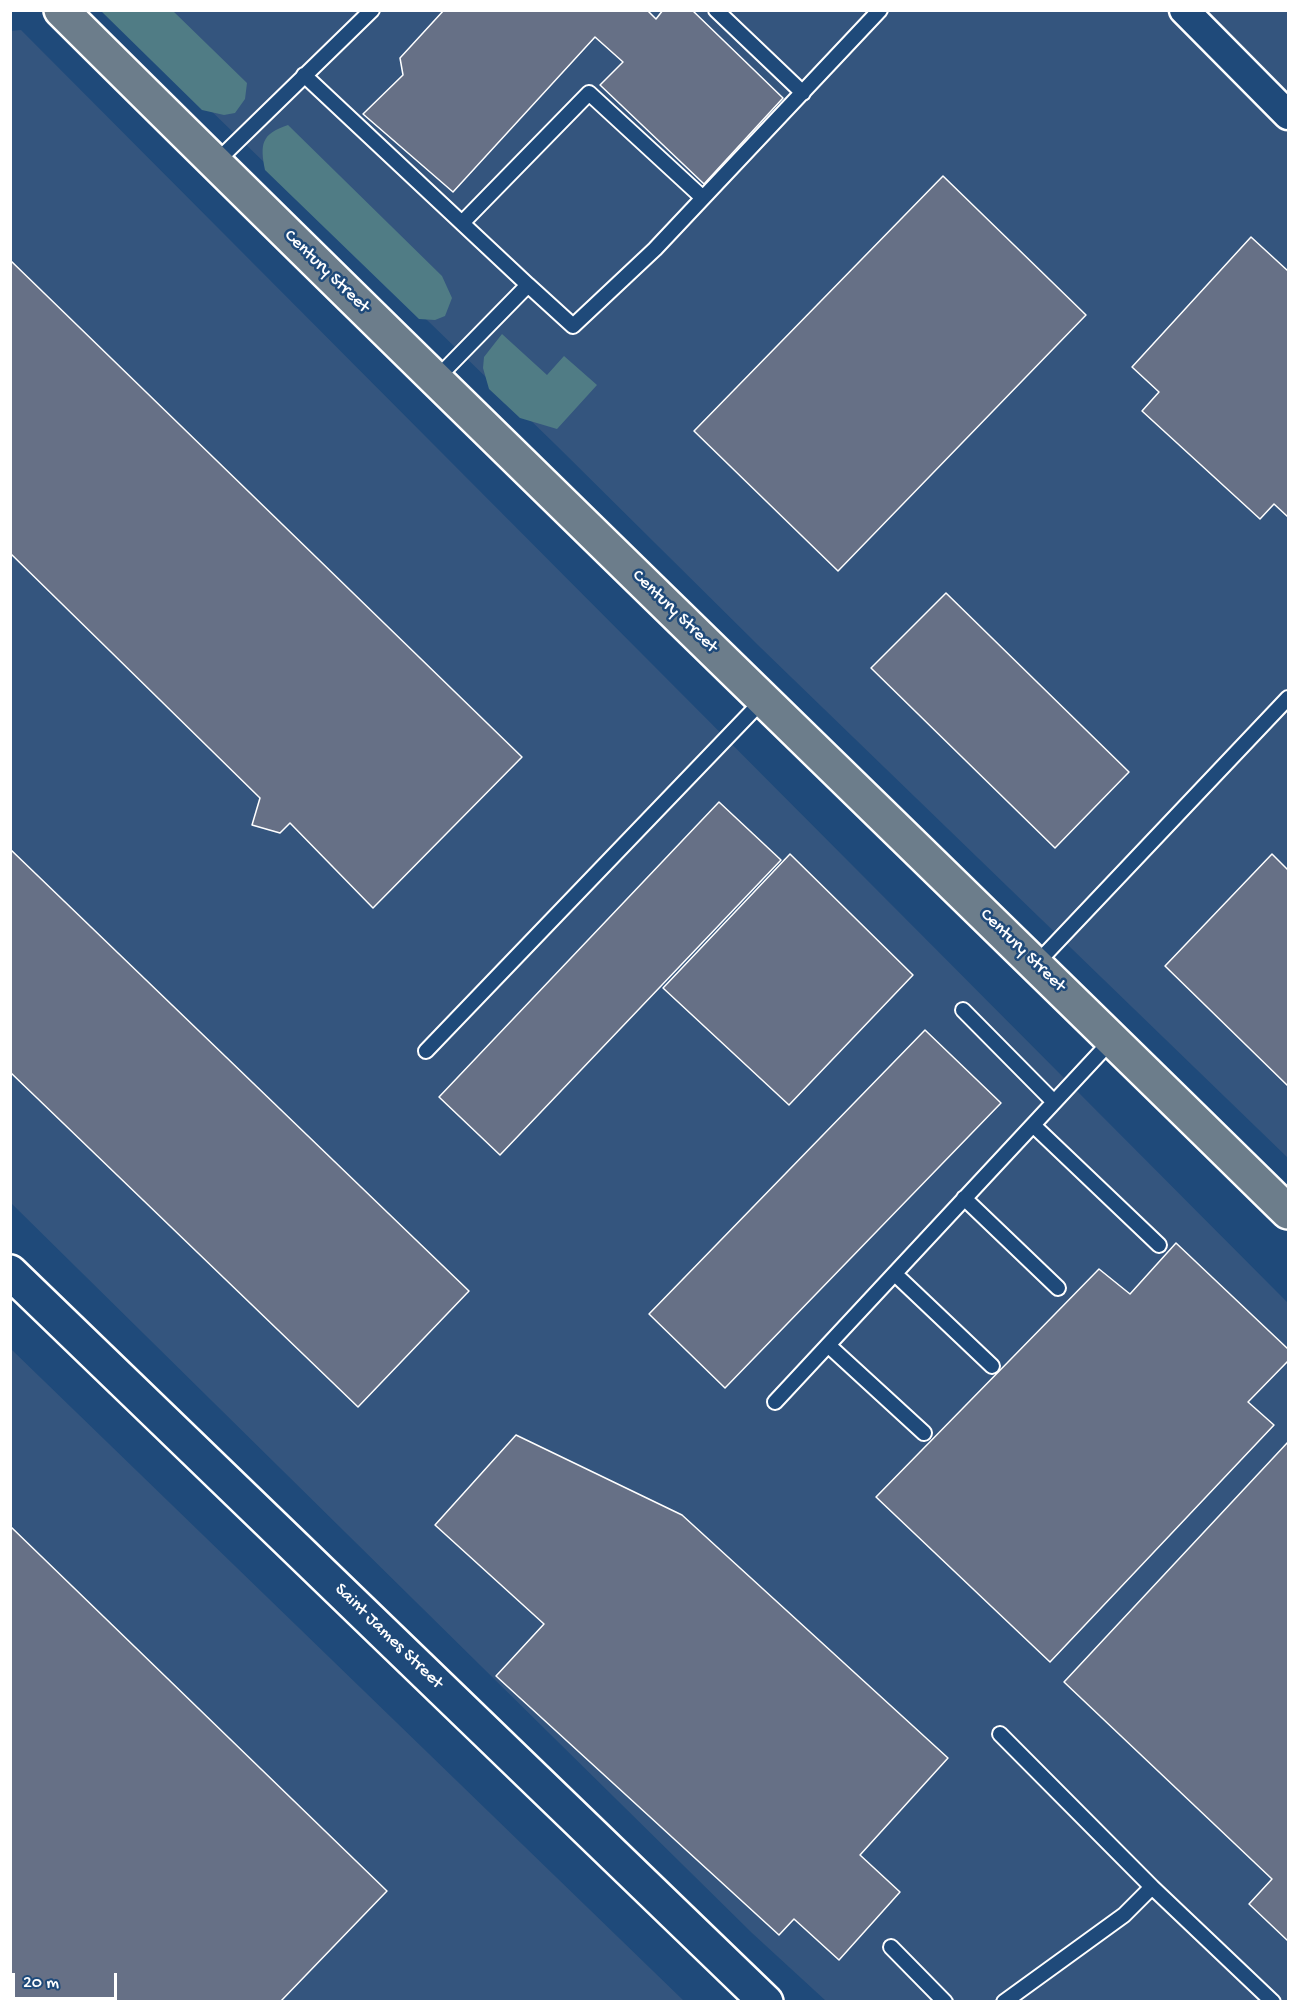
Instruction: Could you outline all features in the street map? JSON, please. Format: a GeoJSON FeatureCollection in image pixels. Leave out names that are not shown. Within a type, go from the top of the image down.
{"type":"FeatureCollection","features":[{"type":"Feature","properties":{"kind":"main road","name":"Century Street"},"geometry":{"type":"LineString","coordinates":[[61,10],[1288,1212]]}},
{"type":"Feature","properties":{"kind":"main road","name":"Saint James Street"},"geometry":{"type":"LineString","coordinates":[[10,1272],[766,2001]]}},
{"type":"Feature","properties":{"kind":"street"},"geometry":{"type":"LineString","coordinates":[[1184,10],[1288,115]]}},
{"type":"Feature","properties":{"kind":"lane"},"geometry":{"type":"LineString","coordinates":[[215,163],[372,10]]}},
{"type":"Feature","properties":{"kind":"lane"},"geometry":{"type":"LineString","coordinates":[[716,10],[802,93]]}},
{"type":"Feature","properties":{"kind":"lane"},"geometry":{"type":"LineString","coordinates":[[304,75],[573,326],[655,249],[880,10]]}},
{"type":"Feature","properties":{"kind":"lane"},"geometry":{"type":"LineString","coordinates":[[462,223],[589,93],[704,198]]}},
{"type":"Feature","properties":{"kind":"lane"},"geometry":{"type":"LineString","coordinates":[[436,379],[528,285]]}},
{"type":"Feature","properties":{"kind":"lane"},"geometry":{"type":"LineString","coordinates":[[1036,964],[1288,698]]}},
{"type":"Feature","properties":{"kind":"lane"},"geometry":{"type":"LineString","coordinates":[[426,1051],[765,699]]}},
{"type":"Feature","properties":{"kind":"lane"},"geometry":{"type":"LineString","coordinates":[[963,1010],[1054,1101]]}},
{"type":"Feature","properties":{"kind":"lane"},"geometry":{"type":"LineString","coordinates":[[775,1402],[1112,1040]]}},
{"type":"Feature","properties":{"kind":"lane"},"geometry":{"type":"LineString","coordinates":[[1033,1125],[1159,1245]]}},
{"type":"Feature","properties":{"kind":"lane"},"geometry":{"type":"LineString","coordinates":[[964,1198],[1058,1288]]}},
{"type":"Feature","properties":{"kind":"lane"},"geometry":{"type":"LineString","coordinates":[[895,1274],[992,1366]]}},
{"type":"Feature","properties":{"kind":"lane"},"geometry":{"type":"LineString","coordinates":[[828,1345],[924,1433]]}},
{"type":"Feature","properties":{"kind":"lane"},"geometry":{"type":"LineString","coordinates":[[1000,1734],[1152,1887],[1273,2001]]}},
{"type":"Feature","properties":{"kind":"lane"},"geometry":{"type":"LineString","coordinates":[[1004,2001],[1124,1915],[1152,1887]]}},
{"type":"Feature","properties":{"kind":"lane"},"geometry":{"type":"LineString","coordinates":[[891,1947],[945,2001]]}},
{"type":"Feature","properties":{"kind":"shaded area"},"geometry":{"type":"Polygon","coordinates":[[[108,11],[1288,11],[1288,1158],[761,648],[556,445],[108,11]]]}},
{"type":"Feature","properties":{"kind":"shaded area"},"geometry":{"type":"Polygon","coordinates":[[[21,30],[1288,1303],[1288,2001],[826,2001],[752,1933],[11,1203],[10,31],[21,30]]]}},
{"type":"Feature","properties":{"kind":"shaded area"},"geometry":{"type":"Polygon","coordinates":[[[11,1349],[684,2001],[11,2001],[11,1349]]]}},
{"type":"Feature","properties":{"kind":"green space"},"geometry":{"type":"Polygon","coordinates":[[[101,11],[173,11],[247,83],[245,99],[235,113],[224,115],[202,110],[101,11]]]}},
{"type":"Feature","properties":{"kind":"green space"},"geometry":{"type":"Polygon","coordinates":[[[288,125],[442,276],[452,298],[445,316],[435,320],[419,319],[265,170],[264,141],[272,132],[288,125]]]}},
{"type":"Feature","properties":{"kind":"green space"},"geometry":{"type":"Polygon","coordinates":[[[502,334],[547,375],[564,356],[597,385],[557,429],[520,418],[489,389],[483,368],[484,357],[502,334]]]}},
{"type":"Feature","properties":{"kind":"building"},"geometry":{"type":"Polygon","coordinates":[[[444,10],[647,10],[656,19],[663,10],[692,10],[783,98],[704,184],[600,85],[623,62],[595,37],[453,192],[363,114],[403,75],[400,58],[444,10]]]}},
{"type":"Feature","properties":{"kind":"building"},"geometry":{"type":"Polygon","coordinates":[[[943,176],[1086,315],[838,571],[694,431],[943,176]]]}},
{"type":"Feature","properties":{"kind":"building"},"geometry":{"type":"Polygon","coordinates":[[[1251,237],[1288,271],[1288,517],[1274,504],[1260,519],[1142,411],[1159,392],[1132,367],[1251,237]]]}},
{"type":"Feature","properties":{"kind":"building"},"geometry":{"type":"Polygon","coordinates":[[[10,260],[522,757],[373,908],[290,823],[280,833],[252,825],[260,798],[10,553],[10,260]]]}},
{"type":"Feature","properties":{"kind":"building"},"geometry":{"type":"Polygon","coordinates":[[[946,593],[1129,772],[1055,848],[871,668],[946,593]]]}},
{"type":"Feature","properties":{"kind":"building"},"geometry":{"type":"Polygon","coordinates":[[[719,802],[781,860],[500,1155],[439,1097],[719,802]]]}},
{"type":"Feature","properties":{"kind":"building"},"geometry":{"type":"Polygon","coordinates":[[[10,849],[469,1291],[358,1407],[10,1072],[10,849]]]}},
{"type":"Feature","properties":{"kind":"building"},"geometry":{"type":"Polygon","coordinates":[[[790,854],[913,975],[789,1105],[663,988],[790,854]]]}},
{"type":"Feature","properties":{"kind":"building"},"geometry":{"type":"Polygon","coordinates":[[[1272,854],[1288,870],[1288,1086],[1165,966],[1272,854]]]}},
{"type":"Feature","properties":{"kind":"building"},"geometry":{"type":"Polygon","coordinates":[[[925,1030],[1001,1103],[725,1388],[649,1314],[925,1030]]]}},
{"type":"Feature","properties":{"kind":"building"},"geometry":{"type":"Polygon","coordinates":[[[1176,1243],[1288,1349],[1288,1361],[1248,1402],[1274,1425],[1050,1662],[876,1497],[1099,1269],[1130,1294],[1176,1243]]]}},
{"type":"Feature","properties":{"kind":"building"},"geometry":{"type":"Polygon","coordinates":[[[516,1435],[682,1515],[948,1758],[860,1855],[900,1892],[839,1960],[794,1919],[779,1935],[496,1676],[544,1624],[435,1525],[516,1435]]]}},
{"type":"Feature","properties":{"kind":"building"},"geometry":{"type":"Polygon","coordinates":[[[1288,1442],[1288,1941],[1249,1904],[1272,1879],[1064,1682],[1288,1442]]]}},
{"type":"Feature","properties":{"kind":"building"},"geometry":{"type":"Polygon","coordinates":[[[10,1526],[387,1891],[280,2002],[10,2002],[10,1526]]]}}]}
